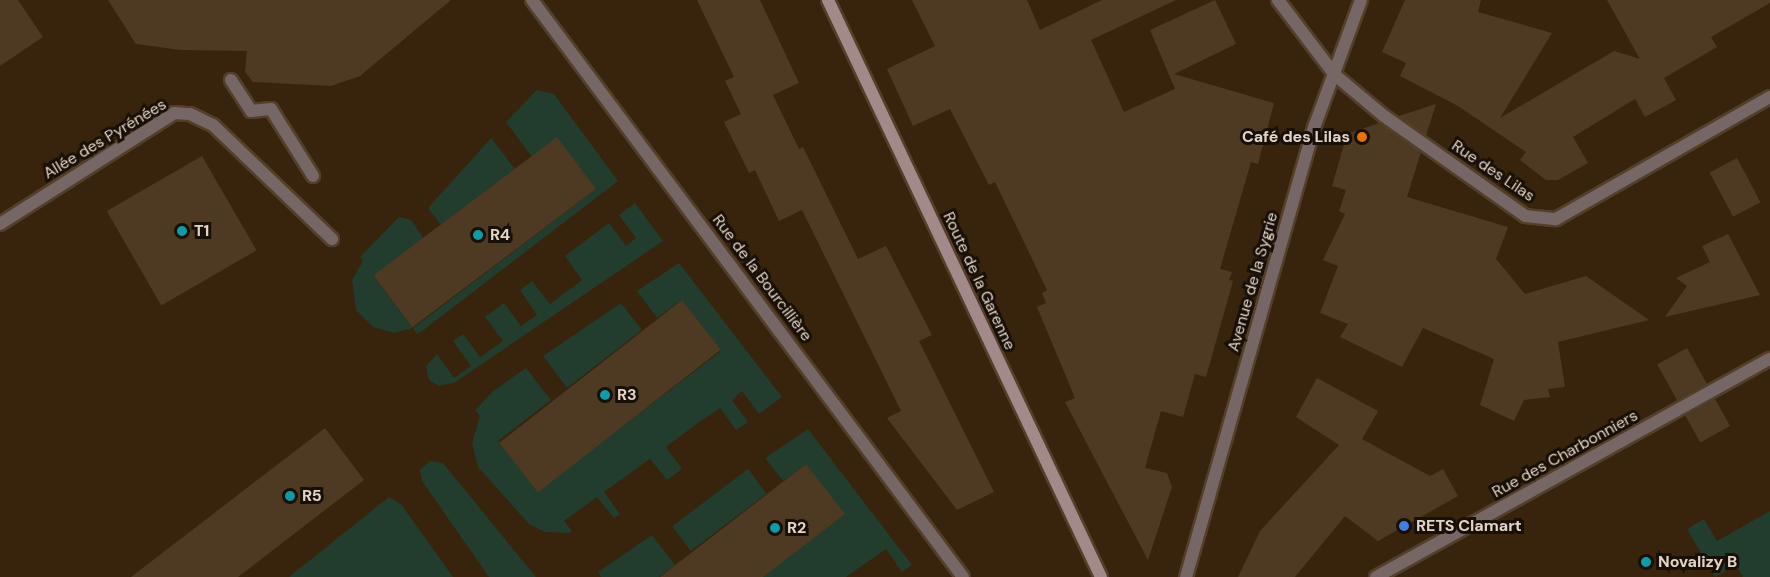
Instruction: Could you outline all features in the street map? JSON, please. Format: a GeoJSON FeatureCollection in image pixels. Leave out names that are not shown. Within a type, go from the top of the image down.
{"type":"FeatureCollection","features":[{"type":"Feature","properties":{"kind":"main road","name":"Route de la Garenne"},"geometry":{"type":"LineString","coordinates":[[828,0],[1101,577]]}},
{"type":"Feature","properties":{"kind":"street","name":"Rue de la Bourcillière"},"geometry":{"type":"LineString","coordinates":[[532,0],[963,577]]}},
{"type":"Feature","properties":{"kind":"street","name":"Rue des Lilas"},"geometry":{"type":"LineString","coordinates":[[1278,0],[1335,75],[1384,116],[1525,216],[1556,219],[1770,97]]}},
{"type":"Feature","properties":{"kind":"street","name":"Avenue de la Sygrie"},"geometry":{"type":"LineString","coordinates":[[1186,577],[1315,125],[1361,0]]}},
{"type":"Feature","properties":{"kind":"street"},"geometry":{"type":"LineString","coordinates":[[231,80],[251,111],[271,109],[313,176]]}},
{"type":"Feature","properties":{"kind":"street","name":"Allée des Pyrénées"},"geometry":{"type":"LineString","coordinates":[[0,224],[174,113],[190,114],[213,125],[332,239]]}},
{"type":"Feature","properties":{"kind":"street","name":"Rue des Charbonniers"},"geometry":{"type":"LineString","coordinates":[[1376,577],[1770,359]]}},
{"type":"Feature","properties":{"kind":"green space"},"geometry":{"type":"Polygon","coordinates":[[[537,90],[554,94],[618,181],[421,332],[417,334],[413,328],[596,189],[557,138],[532,157],[506,122],[537,90]]]}},
{"type":"Feature","properties":{"kind":"green space"},"geometry":{"type":"Polygon","coordinates":[[[491,138],[515,169],[441,225],[428,208],[491,138]]]}},
{"type":"Feature","properties":{"kind":"green space"},"geometry":{"type":"Polygon","coordinates":[[[635,203],[663,241],[454,383],[439,386],[429,380],[426,366],[437,354],[454,378],[471,366],[453,341],[463,334],[480,357],[503,341],[485,317],[504,303],[521,326],[537,315],[520,290],[532,281],[550,304],[582,280],[565,256],[609,223],[626,246],[636,238],[619,215],[635,203]]]}},
{"type":"Feature","properties":{"kind":"green space"},"geometry":{"type":"Polygon","coordinates":[[[399,217],[411,220],[424,239],[374,277],[413,328],[394,333],[373,327],[356,310],[352,280],[363,261],[360,257],[399,217]]]}},
{"type":"Feature","properties":{"kind":"green space"},"geometry":{"type":"Polygon","coordinates":[[[679,263],[782,397],[759,414],[742,391],[732,400],[748,422],[736,430],[720,408],[698,423],[666,447],[682,469],[667,480],[650,459],[604,492],[620,514],[614,518],[597,497],[564,521],[572,531],[569,533],[545,532],[529,524],[478,467],[472,443],[480,416],[475,410],[493,391],[526,368],[551,400],[498,441],[538,491],[721,351],[682,300],[657,318],[637,291],[679,263]]]}},
{"type":"Feature","properties":{"kind":"green space"},"geometry":{"type":"Polygon","coordinates":[[[621,303],[642,330],[567,388],[543,356],[621,303]]]}},
{"type":"Feature","properties":{"kind":"green space"},"geometry":{"type":"Polygon","coordinates":[[[808,429],[912,565],[902,572],[886,549],[846,577],[763,577],[806,464],[783,481],[765,458],[808,429]]]}},
{"type":"Feature","properties":{"kind":"green space"},"geometry":{"type":"Polygon","coordinates":[[[430,461],[443,463],[536,577],[489,577],[422,481],[420,470],[430,461]]]}},
{"type":"Feature","properties":{"kind":"green space"},"geometry":{"type":"Polygon","coordinates":[[[748,469],[767,494],[691,551],[672,526],[748,469]]]}},
{"type":"Feature","properties":{"kind":"green space"},"geometry":{"type":"Polygon","coordinates":[[[389,497],[401,504],[453,577],[289,577],[389,497]]]}},
{"type":"Feature","properties":{"kind":"green space"},"geometry":{"type":"Polygon","coordinates":[[[1770,511],[1770,577],[1743,577],[1736,565],[1715,577],[1687,529],[1704,519],[1717,541],[1770,511]]]}},
{"type":"Feature","properties":{"kind":"green space"},"geometry":{"type":"Polygon","coordinates":[[[652,535],[675,565],[659,577],[601,577],[598,572],[652,535]]]}},
{"type":"Feature","properties":{"kind":"building"},"geometry":{"type":"Polygon","coordinates":[[[0,0],[18,0],[43,37],[0,66],[0,0]]]}},
{"type":"Feature","properties":{"kind":"building"},"geometry":{"type":"Polygon","coordinates":[[[108,0],[451,0],[360,76],[331,86],[253,82],[245,72],[247,51],[181,50],[136,44],[108,0]]]}},
{"type":"Feature","properties":{"kind":"building"},"geometry":{"type":"Polygon","coordinates":[[[697,0],[760,0],[799,83],[773,95],[799,149],[803,147],[858,259],[886,246],[932,335],[919,341],[994,492],[957,510],[887,418],[901,411],[802,210],[779,221],[755,170],[749,173],[724,122],[741,114],[725,81],[734,77],[697,0]]]}},
{"type":"Feature","properties":{"kind":"building"},"geometry":{"type":"Polygon","coordinates":[[[912,0],[1027,0],[1040,30],[1102,0],[1176,0],[1091,40],[1124,112],[1175,89],[1150,30],[1215,0],[1236,44],[1174,74],[1274,103],[1258,164],[1251,162],[1220,269],[1232,272],[1229,280],[1233,281],[1206,377],[1195,374],[1183,417],[1161,411],[1145,468],[1167,473],[1172,487],[1148,560],[1065,402],[1075,398],[1037,307],[1046,303],[1042,293],[1047,290],[995,182],[989,185],[950,109],[913,126],[887,69],[935,46],[912,0]]]}},
{"type":"Feature","properties":{"kind":"building"},"geometry":{"type":"Polygon","coordinates":[[[1405,0],[1481,0],[1478,12],[1552,33],[1500,118],[1614,51],[1640,59],[1607,0],[1770,0],[1770,3],[1711,37],[1717,47],[1664,78],[1676,100],[1645,117],[1635,99],[1573,137],[1588,163],[1558,180],[1546,180],[1520,160],[1526,152],[1458,106],[1400,76],[1406,63],[1382,52],[1405,0]]]}},
{"type":"Feature","properties":{"kind":"building"},"geometry":{"type":"Polygon","coordinates":[[[1436,104],[1426,136],[1399,116],[1436,104]]]}},
{"type":"Feature","properties":{"kind":"building"},"geometry":{"type":"Polygon","coordinates":[[[1379,123],[1421,152],[1407,197],[1508,227],[1496,259],[1525,294],[1586,276],[1649,320],[1558,342],[1565,387],[1548,389],[1550,397],[1524,400],[1514,421],[1480,405],[1494,359],[1423,328],[1402,367],[1340,337],[1348,324],[1320,313],[1338,266],[1323,260],[1345,214],[1339,211],[1346,190],[1332,186],[1347,134],[1379,123]]]}},
{"type":"Feature","properties":{"kind":"building","name":"R4"},"geometry":{"type":"Polygon","coordinates":[[[557,137],[596,189],[412,327],[373,275],[557,137]]]}},
{"type":"Feature","properties":{"kind":"building","name":"T1"},"geometry":{"type":"Polygon","coordinates":[[[202,156],[256,250],[161,305],[107,211],[202,156]]]}},
{"type":"Feature","properties":{"kind":"building"},"geometry":{"type":"Polygon","coordinates":[[[1737,158],[1760,202],[1733,217],[1710,173],[1737,158]]]}},
{"type":"Feature","properties":{"kind":"building"},"geometry":{"type":"Polygon","coordinates":[[[1728,234],[1760,295],[1665,317],[1687,286],[1676,278],[1710,262],[1702,246],[1728,234]]]}},
{"type":"Feature","properties":{"kind":"building","name":"R3"},"geometry":{"type":"Polygon","coordinates":[[[682,300],[721,350],[538,492],[499,443],[682,300]]]}},
{"type":"Feature","properties":{"kind":"building"},"geometry":{"type":"Polygon","coordinates":[[[1687,348],[1707,384],[1677,400],[1657,364],[1687,348]]]}},
{"type":"Feature","properties":{"kind":"building"},"geometry":{"type":"Polygon","coordinates":[[[1317,378],[1378,411],[1362,439],[1430,476],[1443,469],[1458,496],[1378,541],[1345,516],[1295,577],[1238,577],[1260,531],[1339,445],[1296,417],[1317,378]]]}},
{"type":"Feature","properties":{"kind":"building"},"geometry":{"type":"Polygon","coordinates":[[[1715,399],[1730,426],[1700,443],[1685,415],[1715,399]]]}},
{"type":"Feature","properties":{"kind":"building","name":"R5"},"geometry":{"type":"Polygon","coordinates":[[[325,428],[364,480],[238,577],[131,577],[325,428]]]}},
{"type":"Feature","properties":{"kind":"building","name":"R2"},"geometry":{"type":"Polygon","coordinates":[[[806,464],[845,514],[763,577],[660,577],[806,464]]]}},
{"type":"Feature","properties":{"kind":"place","name":"Café des Lilas"},"geometry":{"type":"Point","coordinates":[1362,137]}},
{"type":"Feature","properties":{"kind":"place","name":"T1"},"geometry":{"type":"Point","coordinates":[182,231]}},
{"type":"Feature","properties":{"kind":"place","name":"R4"},"geometry":{"type":"Point","coordinates":[478,235]}},
{"type":"Feature","properties":{"kind":"place","name":"R3"},"geometry":{"type":"Point","coordinates":[605,395]}},
{"type":"Feature","properties":{"kind":"place","name":"R5"},"geometry":{"type":"Point","coordinates":[290,496]}},
{"type":"Feature","properties":{"kind":"place","name":"RETS Clamart"},"geometry":{"type":"Point","coordinates":[1404,526]}},
{"type":"Feature","properties":{"kind":"place","name":"R2"},"geometry":{"type":"Point","coordinates":[775,528]}},
{"type":"Feature","properties":{"kind":"place","name":"Novalizy B"},"geometry":{"type":"Point","coordinates":[1646,562]}}]}
